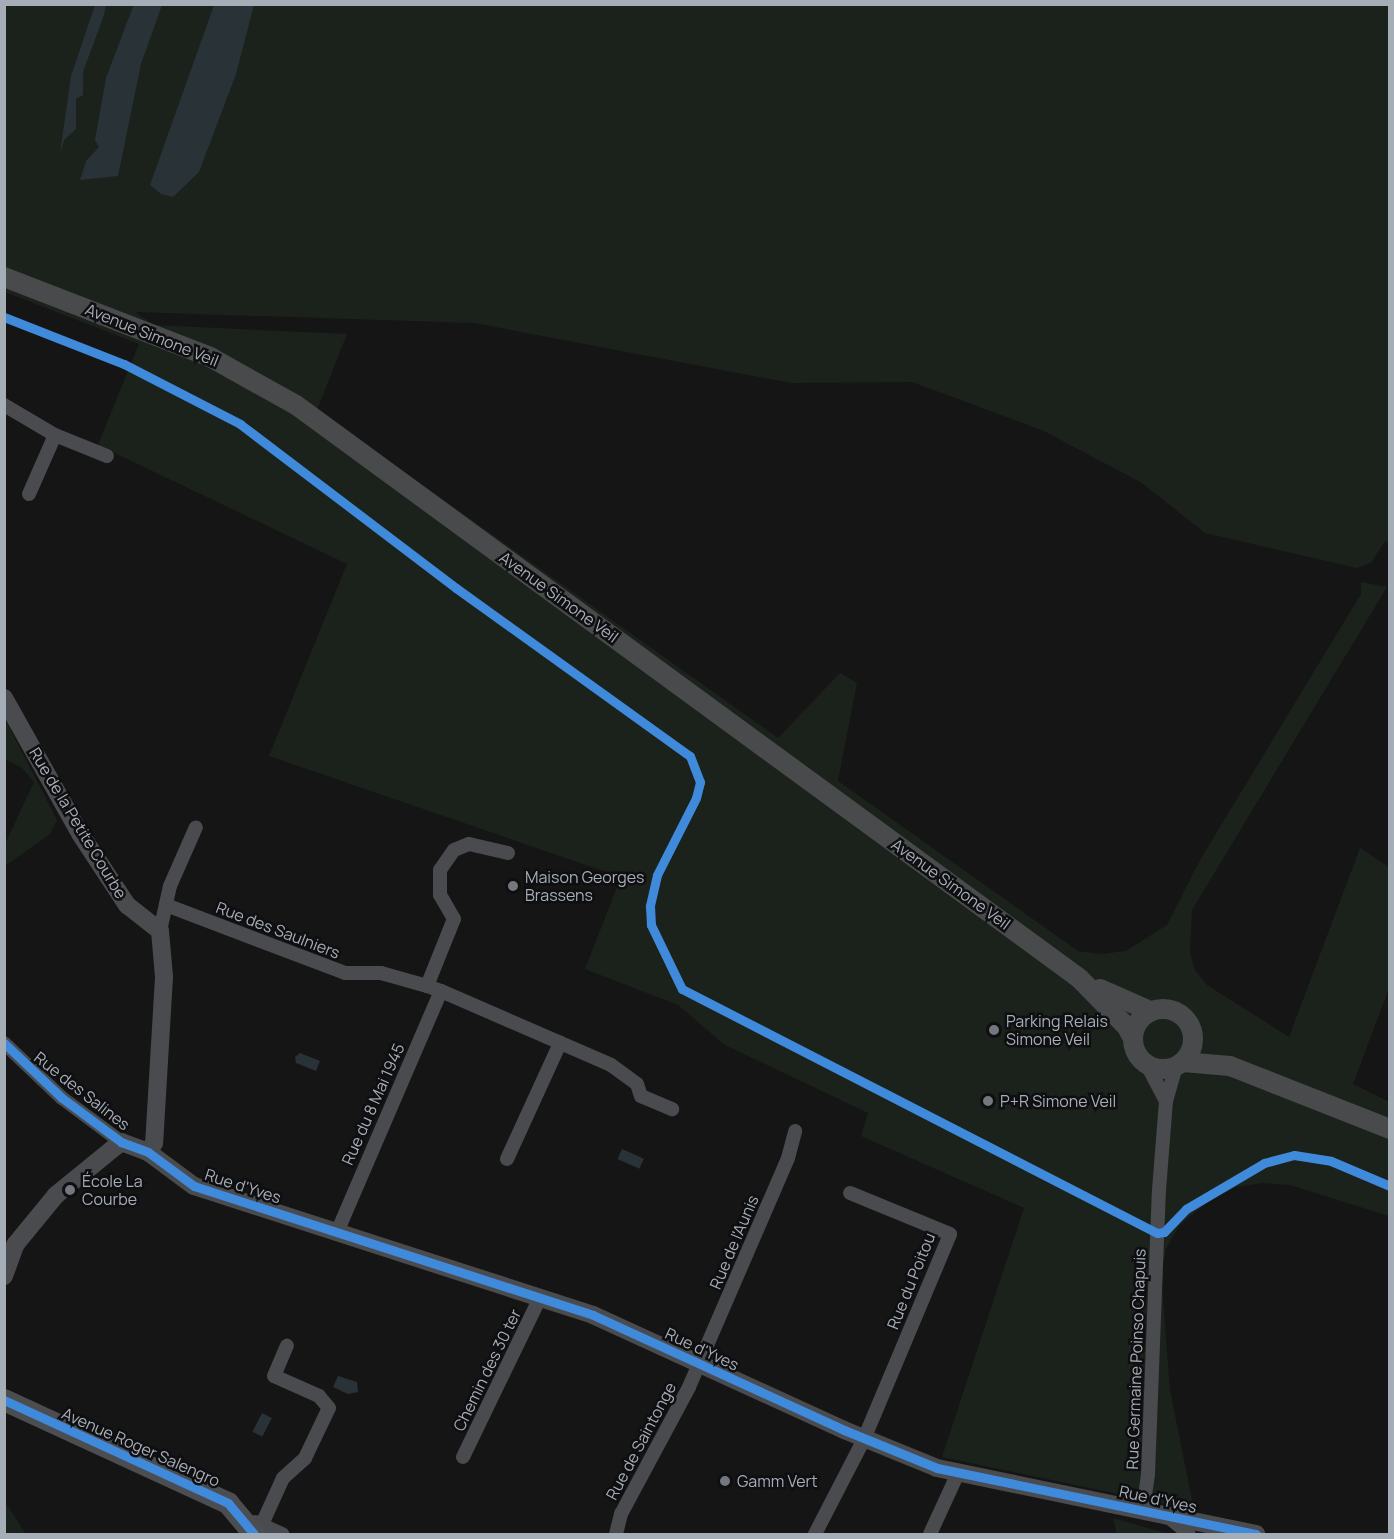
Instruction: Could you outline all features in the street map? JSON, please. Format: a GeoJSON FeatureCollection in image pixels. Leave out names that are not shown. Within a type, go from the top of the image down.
{"type":"FeatureCollection","features":[{"type":"Feature","properties":{"kind":"main road","name":"Avenue Simone Veil"},"geometry":{"type":"LineString","coordinates":[[4,277],[210,357],[296,405],[1079,978]]}},
{"type":"Feature","properties":{"kind":"main road"},"geometry":{"type":"LineString","coordinates":[[1079,978],[1150,1011]]}},
{"type":"Feature","properties":{"kind":"main road"},"geometry":{"type":"LineString","coordinates":[[1079,978],[1127,1026],[1135,1051],[1147,1065],[1161,1069],[1179,1064],[1230,1066]]}},
{"type":"Feature","properties":{"kind":"main road"},"geometry":{"type":"LineString","coordinates":[[1132,1037],[1139,1020],[1150,1011],[1164,1009],[1178,1012],[1188,1022],[1193,1035],[1230,1066],[1389,1129]]}},
{"type":"Feature","properties":{"kind":"main road"},"geometry":{"type":"LineString","coordinates":[[1179,1064],[1190,1052],[1193,1035]]}},
{"type":"Feature","properties":{"kind":"main road","name":"Avenue Roger Salengro"},"geometry":{"type":"LineString","coordinates":[[4,1400],[204,1494],[247,1527]]}},
{"type":"Feature","properties":{"kind":"street"},"geometry":{"type":"LineString","coordinates":[[4,405],[55,435],[107,456]]}},
{"type":"Feature","properties":{"kind":"street"},"geometry":{"type":"LineString","coordinates":[[29,494],[55,435]]}},
{"type":"Feature","properties":{"kind":"street","name":"Rue de la Petite Courbe"},"geometry":{"type":"LineString","coordinates":[[4,698],[81,835],[127,905],[160,931]]}},
{"type":"Feature","properties":{"kind":"street"},"geometry":{"type":"LineString","coordinates":[[148,1152],[154,1143],[164,977],[160,931],[166,905],[196,827]]}},
{"type":"Feature","properties":{"kind":"street"},"geometry":{"type":"LineString","coordinates":[[508,853],[469,844],[446,857],[438,882],[440,895],[454,919],[453,929],[427,986],[611,1065],[637,1084],[641,1096],[672,1109]]}},
{"type":"Feature","properties":{"kind":"street","name":"Rue des Saulniers"},"geometry":{"type":"LineString","coordinates":[[166,905],[345,972],[381,973],[427,986]]}},
{"type":"Feature","properties":{"kind":"street","name":"Rue du 8 Mai 1945"},"geometry":{"type":"LineString","coordinates":[[338,1230],[441,991]]}},
{"type":"Feature","properties":{"kind":"street","name":"Rue des Salines"},"geometry":{"type":"LineString","coordinates":[[4,1043],[62,1098],[121,1142],[148,1152]]}},
{"type":"Feature","properties":{"kind":"street"},"geometry":{"type":"LineString","coordinates":[[507,1159],[560,1043]]}},
{"type":"Feature","properties":{"kind":"street","name":"Rue Germaine Poinso Chapuis"},"geometry":{"type":"LineString","coordinates":[[1143,1510],[1148,1474],[1158,1201],[1166,1101],[1179,1064]]}},
{"type":"Feature","properties":{"kind":"street"},"geometry":{"type":"LineString","coordinates":[[1147,1065],[1166,1101]]}},
{"type":"Feature","properties":{"kind":"street","name":"Rue de l'Aunis"},"geometry":{"type":"LineString","coordinates":[[699,1365],[788,1158],[795,1131]]}},
{"type":"Feature","properties":{"kind":"street"},"geometry":{"type":"LineString","coordinates":[[4,1276],[10,1243],[56,1195],[121,1142]]}},
{"type":"Feature","properties":{"kind":"street","name":"Rue d'Yves"},"geometry":{"type":"LineString","coordinates":[[148,1152],[195,1186],[338,1230],[630,1331],[699,1365],[864,1439],[958,1473],[1143,1510],[1228,1532],[1252,1534]]}},
{"type":"Feature","properties":{"kind":"street","name":"Rue du Poitou"},"geometry":{"type":"LineString","coordinates":[[850,1193],[950,1234],[864,1439]]}},
{"type":"Feature","properties":{"kind":"street","name":"Chemin des 30 ter"},"geometry":{"type":"LineString","coordinates":[[463,1457],[540,1298]]}},
{"type":"Feature","properties":{"kind":"street"},"geometry":{"type":"LineString","coordinates":[[282,1534],[247,1527],[283,1478],[305,1458],[329,1408],[319,1396],[274,1376],[287,1346]]}},
{"type":"Feature","properties":{"kind":"street","name":"Rue de Saintonge"},"geometry":{"type":"LineString","coordinates":[[616,1534],[621,1514],[699,1365]]}},
{"type":"Feature","properties":{"kind":"street"},"geometry":{"type":"LineString","coordinates":[[815,1534],[864,1439]]}},
{"type":"Feature","properties":{"kind":"street"},"geometry":{"type":"LineString","coordinates":[[930,1534],[958,1473]]}},
{"type":"Feature","properties":{"kind":"street"},"geometry":{"type":"LineString","coordinates":[[1167,1516],[1189,1534]]}},
{"type":"Feature","properties":{"kind":"shaded area"},"geometry":{"type":"Polygon","coordinates":[[[134,4],[162,5],[141,64],[118,176],[80,180],[86,161],[99,147],[95,140],[106,78],[134,4]]]}},
{"type":"Feature","properties":{"kind":"shaded area"},"geometry":{"type":"Polygon","coordinates":[[[4,5],[1389,5],[1389,543],[1385,541],[1371,563],[1357,568],[1205,533],[1142,483],[1042,430],[912,382],[791,383],[474,323],[135,312],[154,325],[347,334],[317,410],[778,738],[840,673],[857,683],[838,781],[1078,951],[1101,954],[1126,951],[1167,925],[1200,860],[1361,594],[1361,582],[1387,587],[1192,910],[1190,953],[1195,970],[1207,985],[1289,1037],[1360,848],[1389,867],[1389,988],[1353,1084],[1389,1102],[1389,1216],[1290,1185],[1262,1183],[1236,1187],[1208,1201],[1179,1226],[1166,1249],[1161,1274],[1170,1390],[1194,1510],[942,1457],[1024,1208],[861,1136],[868,1113],[725,1045],[678,1005],[585,969],[621,877],[269,756],[347,564],[98,445],[139,344],[5,292],[4,5]]]}},
{"type":"Feature","properties":{"kind":"shaded area"},"geometry":{"type":"Polygon","coordinates":[[[95,5],[106,5],[104,15],[83,72],[83,95],[76,99],[76,129],[64,140],[60,154],[71,76],[95,5]]]}},
{"type":"Feature","properties":{"kind":"shaded area"},"geometry":{"type":"Polygon","coordinates":[[[214,5],[254,5],[236,74],[199,172],[173,197],[161,194],[150,185],[214,5]]]}},
{"type":"Feature","properties":{"kind":"shaded area"},"geometry":{"type":"Polygon","coordinates":[[[5,719],[57,820],[50,834],[5,866],[5,844],[34,782],[22,768],[5,759],[5,719]]]}},
{"type":"Feature","properties":{"kind":"shaded area"},"geometry":{"type":"Polygon","coordinates":[[[300,1053],[320,1061],[316,1071],[296,1063],[295,1057],[300,1053]]]}},
{"type":"Feature","properties":{"kind":"shaded area"},"geometry":{"type":"Polygon","coordinates":[[[622,1149],[644,1159],[639,1169],[618,1159],[622,1149]]]}},
{"type":"Feature","properties":{"kind":"shaded area"},"geometry":{"type":"Polygon","coordinates":[[[338,1376],[357,1382],[358,1392],[348,1394],[333,1387],[338,1376]]]}},
{"type":"Feature","properties":{"kind":"shaded area"},"geometry":{"type":"Polygon","coordinates":[[[262,1413],[272,1418],[262,1437],[252,1432],[262,1413]]]}},
{"type":"Feature","properties":{"kind":"shaded area"},"geometry":{"type":"Polygon","coordinates":[[[5,1502],[26,1534],[5,1534],[5,1502]]]}},
{"type":"Feature","properties":{"kind":"shaded area"},"geometry":{"type":"Polygon","coordinates":[[[1113,1518],[1169,1534],[1117,1534],[1113,1518]]]}},
{"type":"Feature","properties":{"kind":"cycle path"},"geometry":{"type":"LineString","coordinates":[[4,317],[124,364],[240,424],[456,588],[690,756],[700,782],[696,798],[657,875],[650,906],[651,925],[682,989],[1157,1233],[1164,1232],[1186,1209],[1264,1163],[1294,1155],[1331,1161],[1390,1186]]}},
{"type":"Feature","properties":{"kind":"cycle path"},"geometry":{"type":"LineString","coordinates":[[4,1043],[62,1098],[121,1142],[148,1152],[194,1186],[593,1315],[844,1430],[937,1468],[1256,1534]]}},
{"type":"Feature","properties":{"kind":"cycle path"},"geometry":{"type":"LineString","coordinates":[[4,1400],[228,1503],[254,1534]]}},
{"type":"Feature","properties":{"kind":"place","name":"Maison Georges Brassens"},"geometry":{"type":"Point","coordinates":[513,886]}},
{"type":"Feature","properties":{"kind":"place","name":"Parking Relais Simone Veil"},"geometry":{"type":"Point","coordinates":[994,1030]}},
{"type":"Feature","properties":{"kind":"place","name":"P+R Simone Veil"},"geometry":{"type":"Point","coordinates":[988,1101]}},
{"type":"Feature","properties":{"kind":"place","name":"École La Courbe"},"geometry":{"type":"Point","coordinates":[70,1190]}},
{"type":"Feature","properties":{"kind":"place","name":"Gamm Vert"},"geometry":{"type":"Point","coordinates":[725,1481]}}]}
